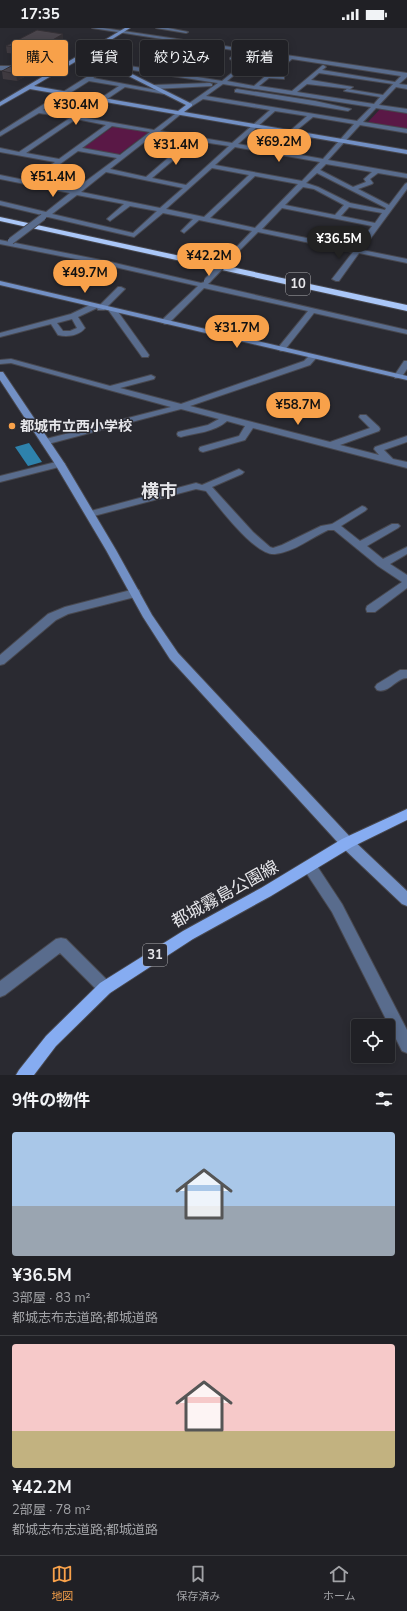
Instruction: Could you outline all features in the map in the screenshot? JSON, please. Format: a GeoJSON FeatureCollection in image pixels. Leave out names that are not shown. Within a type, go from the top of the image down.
{"type":"FeatureCollection","features":[{"type":"Feature","properties":{"kind":"highway"},"geometry":{"type":"LineString","coordinates":[[0,214],[189,260]]}},
{"type":"Feature","properties":{"kind":"highway","name":"10"},"geometry":{"type":"LineString","coordinates":[[0,219],[407,308]]}},
{"type":"Feature","properties":{"kind":"highway"},"geometry":{"type":"LineString","coordinates":[[0,227],[189,260]]}},
{"type":"Feature","properties":{"kind":"main road","name":"都城霧島公園線"},"geometry":{"type":"LineString","coordinates":[[24,1075],[51,1041],[105,988],[188,935],[310,866],[347,843],[407,814]]}},
{"type":"Feature","properties":{"kind":"street"},"geometry":{"type":"LineString","coordinates":[[94,28],[173,40]]}},
{"type":"Feature","properties":{"kind":"street"},"geometry":{"type":"LineString","coordinates":[[109,40],[128,28]]}},
{"type":"Feature","properties":{"kind":"street"},"geometry":{"type":"LineString","coordinates":[[158,28],[186,32]]}},
{"type":"Feature","properties":{"kind":"street"},"geometry":{"type":"LineString","coordinates":[[290,58],[406,74]]}},
{"type":"Feature","properties":{"kind":"street"},"geometry":{"type":"LineString","coordinates":[[291,100],[306,82],[327,63]]}},
{"type":"Feature","properties":{"kind":"street"},"geometry":{"type":"LineString","coordinates":[[0,68],[12,68]]}},
{"type":"Feature","properties":{"kind":"street"},"geometry":{"type":"LineString","coordinates":[[132,69],[220,85],[235,91],[348,109]]}},
{"type":"Feature","properties":{"kind":"street"},"geometry":{"type":"LineString","coordinates":[[320,69],[391,86]]}},
{"type":"Feature","properties":{"kind":"street"},"geometry":{"type":"LineString","coordinates":[[337,100],[369,69]]}},
{"type":"Feature","properties":{"kind":"street"},"geometry":{"type":"LineString","coordinates":[[154,87],[220,85],[255,87],[297,92],[355,103],[376,101],[391,86],[397,73]]}},
{"type":"Feature","properties":{"kind":"street"},"geometry":{"type":"LineString","coordinates":[[166,322],[324,162],[376,101],[406,74]]}},
{"type":"Feature","properties":{"kind":"street"},"geometry":{"type":"LineString","coordinates":[[0,249],[6,242],[45,216],[190,105],[232,75]]}},
{"type":"Feature","properties":{"kind":"street"},"geometry":{"type":"LineString","coordinates":[[0,104],[48,76]]}},
{"type":"Feature","properties":{"kind":"street"},"geometry":{"type":"LineString","coordinates":[[0,134],[93,76]]}},
{"type":"Feature","properties":{"kind":"street"},"geometry":{"type":"LineString","coordinates":[[132,76],[190,105]]}},
{"type":"Feature","properties":{"kind":"street"},"geometry":{"type":"LineString","coordinates":[[255,87],[268,76],[282,78]]}},
{"type":"Feature","properties":{"kind":"street"},"geometry":{"type":"LineString","coordinates":[[306,82],[359,78]]}},
{"type":"Feature","properties":{"kind":"street"},"geometry":{"type":"LineString","coordinates":[[88,79],[164,92]]}},
{"type":"Feature","properties":{"kind":"street"},"geometry":{"type":"LineString","coordinates":[[317,82],[348,90],[407,111]]}},
{"type":"Feature","properties":{"kind":"street"},"geometry":{"type":"LineString","coordinates":[[20,154],[124,85]]}},
{"type":"Feature","properties":{"kind":"street"},"geometry":{"type":"LineString","coordinates":[[297,92],[348,90],[391,86],[407,87]]}},
{"type":"Feature","properties":{"kind":"street"},"geometry":{"type":"LineString","coordinates":[[30,87],[407,152]]}},
{"type":"Feature","properties":{"kind":"street"},"geometry":{"type":"LineString","coordinates":[[244,104],[264,88]]}},
{"type":"Feature","properties":{"kind":"street"},"geometry":{"type":"LineString","coordinates":[[221,100],[235,91]]}},
{"type":"Feature","properties":{"kind":"street"},"geometry":{"type":"LineString","coordinates":[[210,92],[251,99],[302,114],[407,131]]}},
{"type":"Feature","properties":{"kind":"street"},"geometry":{"type":"LineString","coordinates":[[202,97],[244,104],[309,108],[343,114]]}},
{"type":"Feature","properties":{"kind":"street"},"geometry":{"type":"LineString","coordinates":[[302,114],[322,97]]}},
{"type":"Feature","properties":{"kind":"street"},"geometry":{"type":"LineString","coordinates":[[0,203],[45,216],[134,235],[256,126],[280,98]]}},
{"type":"Feature","properties":{"kind":"street"},"geometry":{"type":"LineString","coordinates":[[337,119],[355,103]]}},
{"type":"Feature","properties":{"kind":"street"},"geometry":{"type":"LineString","coordinates":[[38,111],[407,176]]}},
{"type":"Feature","properties":{"kind":"street"},"geometry":{"type":"LineString","coordinates":[[292,132],[312,115]]}},
{"type":"Feature","properties":{"kind":"street"},"geometry":{"type":"LineString","coordinates":[[29,184],[111,124]]}},
{"type":"Feature","properties":{"kind":"street"},"geometry":{"type":"LineString","coordinates":[[0,126],[9,128]]}},
{"type":"Feature","properties":{"kind":"street"},"geometry":{"type":"LineString","coordinates":[[147,179],[194,139]]}},
{"type":"Feature","properties":{"kind":"street"},"geometry":{"type":"LineString","coordinates":[[76,149],[121,157]]}},
{"type":"Feature","properties":{"kind":"street"},"geometry":{"type":"LineString","coordinates":[[0,150],[59,161]]}},
{"type":"Feature","properties":{"kind":"street"},"geometry":{"type":"LineString","coordinates":[[333,163],[354,173]]}},
{"type":"Feature","properties":{"kind":"street"},"geometry":{"type":"LineString","coordinates":[[353,189],[370,183],[367,179],[375,171],[379,164]]}},
{"type":"Feature","properties":{"kind":"street"},"geometry":{"type":"LineString","coordinates":[[211,166],[302,184],[318,189],[348,205],[388,210]]}},
{"type":"Feature","properties":{"kind":"street"},"geometry":{"type":"LineString","coordinates":[[104,170],[188,187]]}},
{"type":"Feature","properties":{"kind":"street"},"geometry":{"type":"LineString","coordinates":[[316,170],[353,189],[388,210]]}},
{"type":"Feature","properties":{"kind":"street"},"geometry":{"type":"LineString","coordinates":[[205,220],[253,174]]}},
{"type":"Feature","properties":{"kind":"street"},"geometry":{"type":"LineString","coordinates":[[0,177],[407,261]]}},
{"type":"Feature","properties":{"kind":"street"},"geometry":{"type":"LineString","coordinates":[[361,177],[368,180]]}},
{"type":"Feature","properties":{"kind":"street"},"geometry":{"type":"LineString","coordinates":[[333,184],[340,182]]}},
{"type":"Feature","properties":{"kind":"street"},"geometry":{"type":"LineString","coordinates":[[336,279],[407,185]]}},
{"type":"Feature","properties":{"kind":"street"},"geometry":{"type":"LineString","coordinates":[[318,189],[325,187]]}},
{"type":"Feature","properties":{"kind":"street"},"geometry":{"type":"LineString","coordinates":[[110,219],[128,204]]}},
{"type":"Feature","properties":{"kind":"street"},"geometry":{"type":"LineString","coordinates":[[336,217],[348,205]]}},
{"type":"Feature","properties":{"kind":"street"},"geometry":{"type":"LineString","coordinates":[[280,206],[377,225]]}},
{"type":"Feature","properties":{"kind":"street"},"geometry":{"type":"LineString","coordinates":[[184,231],[197,218]]}},
{"type":"Feature","properties":{"kind":"street"},"geometry":{"type":"LineString","coordinates":[[6,242],[205,283],[312,311],[407,332]]}},
{"type":"Feature","properties":{"kind":"street"},"geometry":{"type":"LineString","coordinates":[[0,283],[403,377],[407,363]]}},
{"type":"Feature","properties":{"kind":"street"},"geometry":{"type":"LineString","coordinates":[[0,334],[74,316],[98,307],[121,289]]}},
{"type":"Feature","properties":{"kind":"street"},"geometry":{"type":"LineString","coordinates":[[113,310],[145,355]]}},
{"type":"Feature","properties":{"kind":"street"},"geometry":{"type":"LineString","coordinates":[[281,349],[312,311]]}},
{"type":"Feature","properties":{"kind":"street"},"geometry":{"type":"LineString","coordinates":[[53,322],[60,333],[63,334],[79,331],[81,328],[74,316]]}},
{"type":"Feature","properties":{"kind":"street"},"geometry":{"type":"LineString","coordinates":[[128,348],[138,346]]}},
{"type":"Feature","properties":{"kind":"street"},"geometry":{"type":"LineString","coordinates":[[45,442],[184,406],[307,363],[313,357]]}},
{"type":"Feature","properties":{"kind":"street"},"geometry":{"type":"LineString","coordinates":[[0,362],[11,361],[109,389],[184,406],[250,425],[407,465]]}},
{"type":"Feature","properties":{"kind":"street"},"geometry":{"type":"LineString","coordinates":[[0,374],[60,464],[148,617],[174,656],[347,843],[407,900]]}},
{"type":"Feature","properties":{"kind":"street"},"geometry":{"type":"LineString","coordinates":[[109,389],[151,377]]}},
{"type":"Feature","properties":{"kind":"street"},"geometry":{"type":"LineString","coordinates":[[332,445],[376,429],[363,417]]}},
{"type":"Feature","properties":{"kind":"street"},"geometry":{"type":"LineString","coordinates":[[181,434],[214,426],[225,418]]}},
{"type":"Feature","properties":{"kind":"street"},"geometry":{"type":"LineString","coordinates":[[203,449],[242,438],[250,425]]}},
{"type":"Feature","properties":{"kind":"street"},"geometry":{"type":"LineString","coordinates":[[390,461],[378,449],[407,439]]}},
{"type":"Feature","properties":{"kind":"street"},"geometry":{"type":"LineString","coordinates":[[0,479],[60,464]]}},
{"type":"Feature","properties":{"kind":"street"},"geometry":{"type":"LineString","coordinates":[[205,487],[240,472]]}},
{"type":"Feature","properties":{"kind":"street"},"geometry":{"type":"LineString","coordinates":[[90,514],[196,486],[209,489],[248,534],[274,551],[309,536],[327,526],[336,527],[407,582],[371,609]]}},
{"type":"Feature","properties":{"kind":"street"},"geometry":{"type":"LineString","coordinates":[[333,527],[362,509]]}},
{"type":"Feature","properties":{"kind":"street"},"geometry":{"type":"LineString","coordinates":[[360,546],[395,526]]}},
{"type":"Feature","properties":{"kind":"street"},"geometry":{"type":"LineString","coordinates":[[382,564],[407,550]]}},
{"type":"Feature","properties":{"kind":"street"},"geometry":{"type":"LineString","coordinates":[[0,661],[52,617],[65,611],[135,593]]}},
{"type":"Feature","properties":{"kind":"street"},"geometry":{"type":"LineString","coordinates":[[381,687],[400,674],[407,674]]}},
{"type":"Feature","properties":{"kind":"street"},"geometry":{"type":"LineString","coordinates":[[310,866],[337,908],[407,1046]]}},
{"type":"Feature","properties":{"kind":"street"},"geometry":{"type":"LineString","coordinates":[[0,990],[61,944],[105,988]]}},
{"type":"Feature","properties":{"kind":"shaded area"},"geometry":{"type":"Polygon","coordinates":[[[381,108],[407,112],[407,130],[368,122],[381,108]]]}},
{"type":"Feature","properties":{"kind":"shaded area"},"geometry":{"type":"Polygon","coordinates":[[[114,126],[149,132],[118,155],[83,148],[114,126]]]}},
{"type":"Feature","properties":{"kind":"water"},"geometry":{"type":"Polygon","coordinates":[[[29,443],[42,462],[28,466],[15,447],[29,443]]]}},
{"type":"Feature","properties":{"kind":"building"},"geometry":{"type":"Polygon","coordinates":[[[37,30],[63,34],[53,40],[18,40],[37,30]]]}},
{"type":"Feature","properties":{"kind":"building"},"geometry":{"type":"Polygon","coordinates":[[[12,43],[12,47],[6,46],[12,43]]]}},
{"type":"Feature","properties":{"kind":"building"},"geometry":{"type":"Polygon","coordinates":[[[12,66],[12,73],[2,71],[12,66]]]}},
{"type":"Feature","properties":{"kind":"place","name":"都城市立西小学校"},"geometry":{"type":"Point","coordinates":[12,426]}},
{"type":"Feature","properties":{"kind":"district","name":"横市"},"geometry":{"type":"Point","coordinates":[159,491]}}]}
